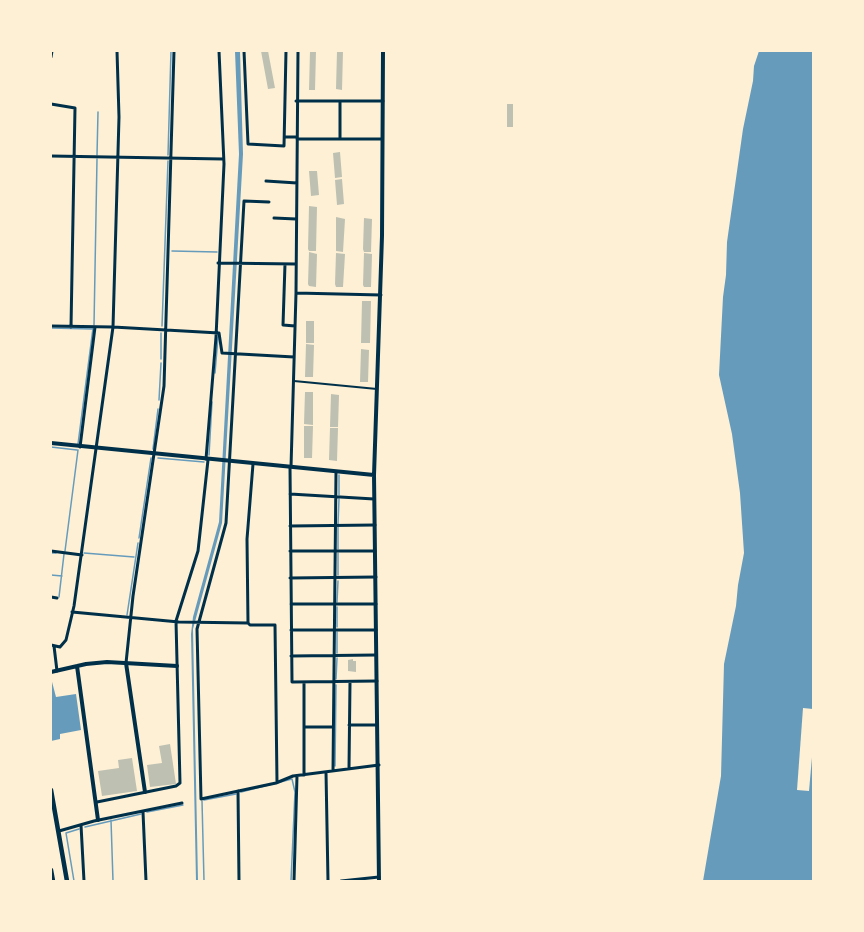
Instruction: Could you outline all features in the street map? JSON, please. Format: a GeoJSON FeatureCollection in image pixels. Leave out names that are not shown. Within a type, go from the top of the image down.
{"type":"FeatureCollection","features":[{"type":"Feature","properties":{"kind":"highway"},"geometry":{"type":"LineString","coordinates":[[51,790],[67,881]]}},
{"type":"Feature","properties":{"kind":"highway"},"geometry":{"type":"LineString","coordinates":[[51,870],[53,881]]}},
{"type":"Feature","properties":{"kind":"street"},"geometry":{"type":"LineString","coordinates":[[51,57],[52,51]]}},
{"type":"Feature","properties":{"kind":"street"},"geometry":{"type":"LineString","coordinates":[[57,671],[52,646],[60,647],[66,640],[72,612],[113,327],[118,157],[117,51]]}},
{"type":"Feature","properties":{"kind":"street"},"geometry":{"type":"LineString","coordinates":[[145,792],[126,663],[130,618],[164,386],[174,51]]}},
{"type":"Feature","properties":{"kind":"street"},"geometry":{"type":"LineString","coordinates":[[96,802],[176,786],[180,783],[176,622],[198,551],[207,460],[224,159],[219,51]]}},
{"type":"Feature","properties":{"kind":"street"},"geometry":{"type":"LineString","coordinates":[[244,51],[248,144],[284,146],[286,51]]}},
{"type":"Feature","properties":{"kind":"street"},"geometry":{"type":"LineString","coordinates":[[298,51],[296,294],[290,467],[291,682],[377,681]]}},
{"type":"Feature","properties":{"kind":"street"},"geometry":{"type":"LineString","coordinates":[[340,881],[379,879],[374,475],[381,295],[383,51]]}},
{"type":"Feature","properties":{"kind":"street"},"geometry":{"type":"LineString","coordinates":[[286,102],[383,100]]}},
{"type":"Feature","properties":{"kind":"street"},"geometry":{"type":"LineString","coordinates":[[340,101],[340,139]]}},
{"type":"Feature","properties":{"kind":"street"},"geometry":{"type":"LineString","coordinates":[[51,104],[75,108],[71,327]]}},
{"type":"Feature","properties":{"kind":"street"},"geometry":{"type":"LineString","coordinates":[[285,137],[383,139]]}},
{"type":"Feature","properties":{"kind":"street"},"geometry":{"type":"LineString","coordinates":[[51,156],[224,159]]}},
{"type":"Feature","properties":{"kind":"street"},"geometry":{"type":"LineString","coordinates":[[266,181],[297,183]]}},
{"type":"Feature","properties":{"kind":"street"},"geometry":{"type":"LineString","coordinates":[[269,202],[244,201],[225,530],[197,623],[201,799],[297,776],[379,765]]}},
{"type":"Feature","properties":{"kind":"street"},"geometry":{"type":"LineString","coordinates":[[274,218],[296,219]]}},
{"type":"Feature","properties":{"kind":"street"},"geometry":{"type":"LineString","coordinates":[[218,263],[296,264]]}},
{"type":"Feature","properties":{"kind":"street"},"geometry":{"type":"LineString","coordinates":[[285,264],[283,325],[295,326]]}},
{"type":"Feature","properties":{"kind":"street"},"geometry":{"type":"LineString","coordinates":[[296,294],[381,295]]}},
{"type":"Feature","properties":{"kind":"street"},"geometry":{"type":"LineString","coordinates":[[51,326],[219,333],[222,353],[294,357]]}},
{"type":"Feature","properties":{"kind":"street"},"geometry":{"type":"LineString","coordinates":[[80,447],[95,327]]}},
{"type":"Feature","properties":{"kind":"street"},"geometry":{"type":"LineString","coordinates":[[294,381],[377,389]]}},
{"type":"Feature","properties":{"kind":"street"},"geometry":{"type":"LineString","coordinates":[[51,443],[374,475]]}},
{"type":"Feature","properties":{"kind":"street"},"geometry":{"type":"LineString","coordinates":[[248,623],[247,539],[253,464]]}},
{"type":"Feature","properties":{"kind":"street"},"geometry":{"type":"LineString","coordinates":[[333,771],[336,472]]}},
{"type":"Feature","properties":{"kind":"street"},"geometry":{"type":"LineString","coordinates":[[290,494],[374,499]]}},
{"type":"Feature","properties":{"kind":"street"},"geometry":{"type":"LineString","coordinates":[[290,526],[375,525]]}},
{"type":"Feature","properties":{"kind":"street"},"geometry":{"type":"LineString","coordinates":[[51,551],[82,555]]}},
{"type":"Feature","properties":{"kind":"street"},"geometry":{"type":"LineString","coordinates":[[290,551],[375,551]]}},
{"type":"Feature","properties":{"kind":"street"},"geometry":{"type":"LineString","coordinates":[[290,578],[376,578]]}},
{"type":"Feature","properties":{"kind":"street"},"geometry":{"type":"LineString","coordinates":[[51,597],[57,598]]}},
{"type":"Feature","properties":{"kind":"street"},"geometry":{"type":"LineString","coordinates":[[291,604],[376,604]]}},
{"type":"Feature","properties":{"kind":"street"},"geometry":{"type":"LineString","coordinates":[[72,612],[188,623],[275,625],[277,782]]}},
{"type":"Feature","properties":{"kind":"street"},"geometry":{"type":"LineString","coordinates":[[291,630],[376,630]]}},
{"type":"Feature","properties":{"kind":"street"},"geometry":{"type":"LineString","coordinates":[[291,656],[377,655]]}},
{"type":"Feature","properties":{"kind":"street"},"geometry":{"type":"LineString","coordinates":[[51,672],[99,663],[177,666]]}},
{"type":"Feature","properties":{"kind":"street"},"geometry":{"type":"LineString","coordinates":[[77,666],[98,820]]}},
{"type":"Feature","properties":{"kind":"street"},"geometry":{"type":"LineString","coordinates":[[304,682],[304,775]]}},
{"type":"Feature","properties":{"kind":"street"},"geometry":{"type":"LineString","coordinates":[[349,768],[350,682]]}},
{"type":"Feature","properties":{"kind":"street"},"geometry":{"type":"LineString","coordinates":[[349,725],[378,724]]}},
{"type":"Feature","properties":{"kind":"street"},"geometry":{"type":"LineString","coordinates":[[304,727],[333,727]]}},
{"type":"Feature","properties":{"kind":"street"},"geometry":{"type":"LineString","coordinates":[[327,771],[328,881]]}},
{"type":"Feature","properties":{"kind":"street"},"geometry":{"type":"LineString","coordinates":[[294,881],[297,776]]}},
{"type":"Feature","properties":{"kind":"street"},"geometry":{"type":"LineString","coordinates":[[238,791],[239,881]]}},
{"type":"Feature","properties":{"kind":"street"},"geometry":{"type":"LineString","coordinates":[[59,831],[98,820],[182,803]]}},
{"type":"Feature","properties":{"kind":"street"},"geometry":{"type":"LineString","coordinates":[[143,812],[146,881]]}},
{"type":"Feature","properties":{"kind":"street"},"geometry":{"type":"LineString","coordinates":[[81,825],[84,881]]}},
{"type":"Feature","properties":{"kind":"water"},"geometry":{"type":"Polygon","coordinates":[[[235,51],[240,51],[243,154],[222,523],[193,629],[198,881],[196,881],[191,634],[193,617],[219,522],[239,154],[235,51]]]}},
{"type":"Feature","properties":{"kind":"water"},"geometry":{"type":"Polygon","coordinates":[[[759,51],[813,51],[813,881],[703,881],[721,776],[724,664],[744,553],[740,493],[732,434],[719,375],[723,297],[727,242],[743,129],[754,66],[759,51]]]}},
{"type":"Feature","properties":{"kind":"water"},"geometry":{"type":"Polygon","coordinates":[[[51,678],[56,697],[76,694],[81,730],[60,734],[60,739],[51,741],[51,678]]]}},
{"type":"Feature","properties":{"kind":"pier"},"geometry":{"type":"Polygon","coordinates":[[[803,708],[813,709],[813,746],[809,791],[797,790],[803,708]]]}},
{"type":"Feature","properties":{"kind":"building"},"geometry":{"type":"Polygon","coordinates":[[[261,51],[268,51],[275,88],[268,89],[261,51]]]}},
{"type":"Feature","properties":{"kind":"building"},"geometry":{"type":"Polygon","coordinates":[[[310,51],[316,51],[315,90],[309,90],[310,51]]]}},
{"type":"Feature","properties":{"kind":"building"},"geometry":{"type":"Polygon","coordinates":[[[337,51],[343,51],[342,90],[336,89],[337,51]]]}},
{"type":"Feature","properties":{"kind":"building"},"geometry":{"type":"Polygon","coordinates":[[[507,104],[513,104],[513,127],[507,127],[507,104]]]}},
{"type":"Feature","properties":{"kind":"building"},"geometry":{"type":"Polygon","coordinates":[[[340,152],[342,177],[335,178],[333,153],[340,152]]]}},
{"type":"Feature","properties":{"kind":"building"},"geometry":{"type":"Polygon","coordinates":[[[309,171],[317,171],[319,195],[311,196],[309,171]]]}},
{"type":"Feature","properties":{"kind":"building"},"geometry":{"type":"Polygon","coordinates":[[[342,179],[344,204],[337,205],[335,180],[342,179]]]}},
{"type":"Feature","properties":{"kind":"building"},"geometry":{"type":"Polygon","coordinates":[[[309,206],[317,207],[316,251],[308,249],[309,206]]]}},
{"type":"Feature","properties":{"kind":"building"},"geometry":{"type":"Polygon","coordinates":[[[336,217],[345,219],[343,252],[336,251],[336,217]]]}},
{"type":"Feature","properties":{"kind":"building"},"geometry":{"type":"Polygon","coordinates":[[[364,218],[372,219],[371,252],[364,252],[363,249],[364,218]]]}},
{"type":"Feature","properties":{"kind":"building"},"geometry":{"type":"Polygon","coordinates":[[[309,252],[317,254],[316,287],[308,284],[309,252]]]}},
{"type":"Feature","properties":{"kind":"building"},"geometry":{"type":"Polygon","coordinates":[[[336,253],[345,254],[343,287],[336,287],[335,284],[336,253]]]}},
{"type":"Feature","properties":{"kind":"building"},"geometry":{"type":"Polygon","coordinates":[[[364,253],[372,254],[371,287],[363,285],[364,253]]]}},
{"type":"Feature","properties":{"kind":"building"},"geometry":{"type":"Polygon","coordinates":[[[362,301],[371,301],[370,343],[361,343],[362,301]]]}},
{"type":"Feature","properties":{"kind":"building"},"geometry":{"type":"Polygon","coordinates":[[[306,321],[314,321],[314,343],[306,343],[306,321]]]}},
{"type":"Feature","properties":{"kind":"building"},"geometry":{"type":"Polygon","coordinates":[[[306,344],[314,345],[313,377],[305,377],[306,344]]]}},
{"type":"Feature","properties":{"kind":"building"},"geometry":{"type":"Polygon","coordinates":[[[361,349],[369,350],[368,382],[360,382],[361,349]]]}},
{"type":"Feature","properties":{"kind":"building"},"geometry":{"type":"Polygon","coordinates":[[[305,392],[313,392],[313,425],[304,424],[305,392]]]}},
{"type":"Feature","properties":{"kind":"building"},"geometry":{"type":"Polygon","coordinates":[[[331,394],[339,395],[338,427],[330,427],[331,394]]]}},
{"type":"Feature","properties":{"kind":"building"},"geometry":{"type":"Polygon","coordinates":[[[304,426],[313,426],[312,458],[304,458],[304,426]]]}},
{"type":"Feature","properties":{"kind":"building"},"geometry":{"type":"Polygon","coordinates":[[[330,428],[338,428],[337,461],[329,460],[330,428]]]}},
{"type":"Feature","properties":{"kind":"building"},"geometry":{"type":"Polygon","coordinates":[[[348,660],[356,661],[356,672],[348,671],[348,660]]]}},
{"type":"Feature","properties":{"kind":"building"},"geometry":{"type":"Polygon","coordinates":[[[170,744],[176,784],[150,787],[147,765],[162,763],[159,746],[170,744]]]}},
{"type":"Feature","properties":{"kind":"building"},"geometry":{"type":"Polygon","coordinates":[[[132,758],[137,791],[102,796],[98,771],[119,768],[118,760],[132,758]]]}},
{"type":"Feature","properties":{"kind":"waterway"},"geometry":{"type":"LineString","coordinates":[[168,155],[171,51]]}},
{"type":"Feature","properties":{"kind":"waterway"},"geometry":{"type":"LineString","coordinates":[[97,155],[98,112]]}},
{"type":"Feature","properties":{"kind":"waterway"},"geometry":{"type":"LineString","coordinates":[[94,325],[97,159]]}},
{"type":"Feature","properties":{"kind":"waterway"},"geometry":{"type":"LineString","coordinates":[[162,326],[168,161]]}},
{"type":"Feature","properties":{"kind":"waterway"},"geometry":{"type":"LineString","coordinates":[[172,251],[217,252]]}},
{"type":"Feature","properties":{"kind":"waterway"},"geometry":{"type":"LineString","coordinates":[[51,328],[92,329]]}},
{"type":"Feature","properties":{"kind":"waterway"},"geometry":{"type":"LineString","coordinates":[[78,444],[93,328]]}},
{"type":"Feature","properties":{"kind":"waterway"},"geometry":{"type":"LineString","coordinates":[[161,333],[161,359]]}},
{"type":"Feature","properties":{"kind":"waterway"},"geometry":{"type":"LineString","coordinates":[[215,373],[218,337]]}},
{"type":"Feature","properties":{"kind":"waterway"},"geometry":{"type":"LineString","coordinates":[[159,400],[161,363]]}},
{"type":"Feature","properties":{"kind":"waterway"},"geometry":{"type":"LineString","coordinates":[[209,455],[212,402]]}},
{"type":"Feature","properties":{"kind":"waterway"},"geometry":{"type":"LineString","coordinates":[[153,449],[158,409]]}},
{"type":"Feature","properties":{"kind":"waterway"},"geometry":{"type":"LineString","coordinates":[[51,447],[77,450]]}},
{"type":"Feature","properties":{"kind":"waterway"},"geometry":{"type":"LineString","coordinates":[[65,551],[78,450]]}},
{"type":"Feature","properties":{"kind":"waterway"},"geometry":{"type":"LineString","coordinates":[[139,538],[151,458]]}},
{"type":"Feature","properties":{"kind":"waterway"},"geometry":{"type":"LineString","coordinates":[[158,458],[204,462]]}},
{"type":"Feature","properties":{"kind":"waterway"},"geometry":{"type":"LineString","coordinates":[[339,475],[339,495]]}},
{"type":"Feature","properties":{"kind":"waterway"},"geometry":{"type":"LineString","coordinates":[[338,524],[339,499]]}},
{"type":"Feature","properties":{"kind":"waterway"},"geometry":{"type":"LineString","coordinates":[[338,527],[338,549]]}},
{"type":"Feature","properties":{"kind":"waterway"},"geometry":{"type":"LineString","coordinates":[[127,615],[138,543]]}},
{"type":"Feature","properties":{"kind":"waterway"},"geometry":{"type":"LineString","coordinates":[[51,553],[56,553]]}},
{"type":"Feature","properties":{"kind":"waterway"},"geometry":{"type":"LineString","coordinates":[[84,553],[134,557]]}},
{"type":"Feature","properties":{"kind":"waterway"},"geometry":{"type":"LineString","coordinates":[[338,553],[338,575]]}},
{"type":"Feature","properties":{"kind":"waterway"},"geometry":{"type":"LineString","coordinates":[[59,597],[64,554]]}},
{"type":"Feature","properties":{"kind":"waterway"},"geometry":{"type":"LineString","coordinates":[[51,575],[62,576]]}},
{"type":"Feature","properties":{"kind":"waterway"},"geometry":{"type":"LineString","coordinates":[[337,602],[338,581]]}},
{"type":"Feature","properties":{"kind":"waterway"},"geometry":{"type":"LineString","coordinates":[[337,607],[337,627]]}},
{"type":"Feature","properties":{"kind":"waterway"},"geometry":{"type":"LineString","coordinates":[[337,632],[337,653]]}},
{"type":"Feature","properties":{"kind":"waterway"},"geometry":{"type":"LineString","coordinates":[[336,679],[337,658]]}},
{"type":"Feature","properties":{"kind":"waterway"},"geometry":{"type":"LineString","coordinates":[[335,766],[336,685]]}},
{"type":"Feature","properties":{"kind":"waterway"},"geometry":{"type":"LineString","coordinates":[[241,792],[292,779],[295,792],[291,881]]}},
{"type":"Feature","properties":{"kind":"waterway"},"geometry":{"type":"LineString","coordinates":[[204,800],[236,794]]}},
{"type":"Feature","properties":{"kind":"waterway"},"geometry":{"type":"LineString","coordinates":[[202,801],[204,881]]}},
{"type":"Feature","properties":{"kind":"waterway"},"geometry":{"type":"LineString","coordinates":[[147,812],[183,805]]}},
{"type":"Feature","properties":{"kind":"waterway"},"geometry":{"type":"LineString","coordinates":[[85,827],[141,814]]}},
{"type":"Feature","properties":{"kind":"waterway"},"geometry":{"type":"LineString","coordinates":[[111,820],[113,881]]}},
{"type":"Feature","properties":{"kind":"waterway"},"geometry":{"type":"LineString","coordinates":[[74,881],[66,833],[79,829]]}}]}
